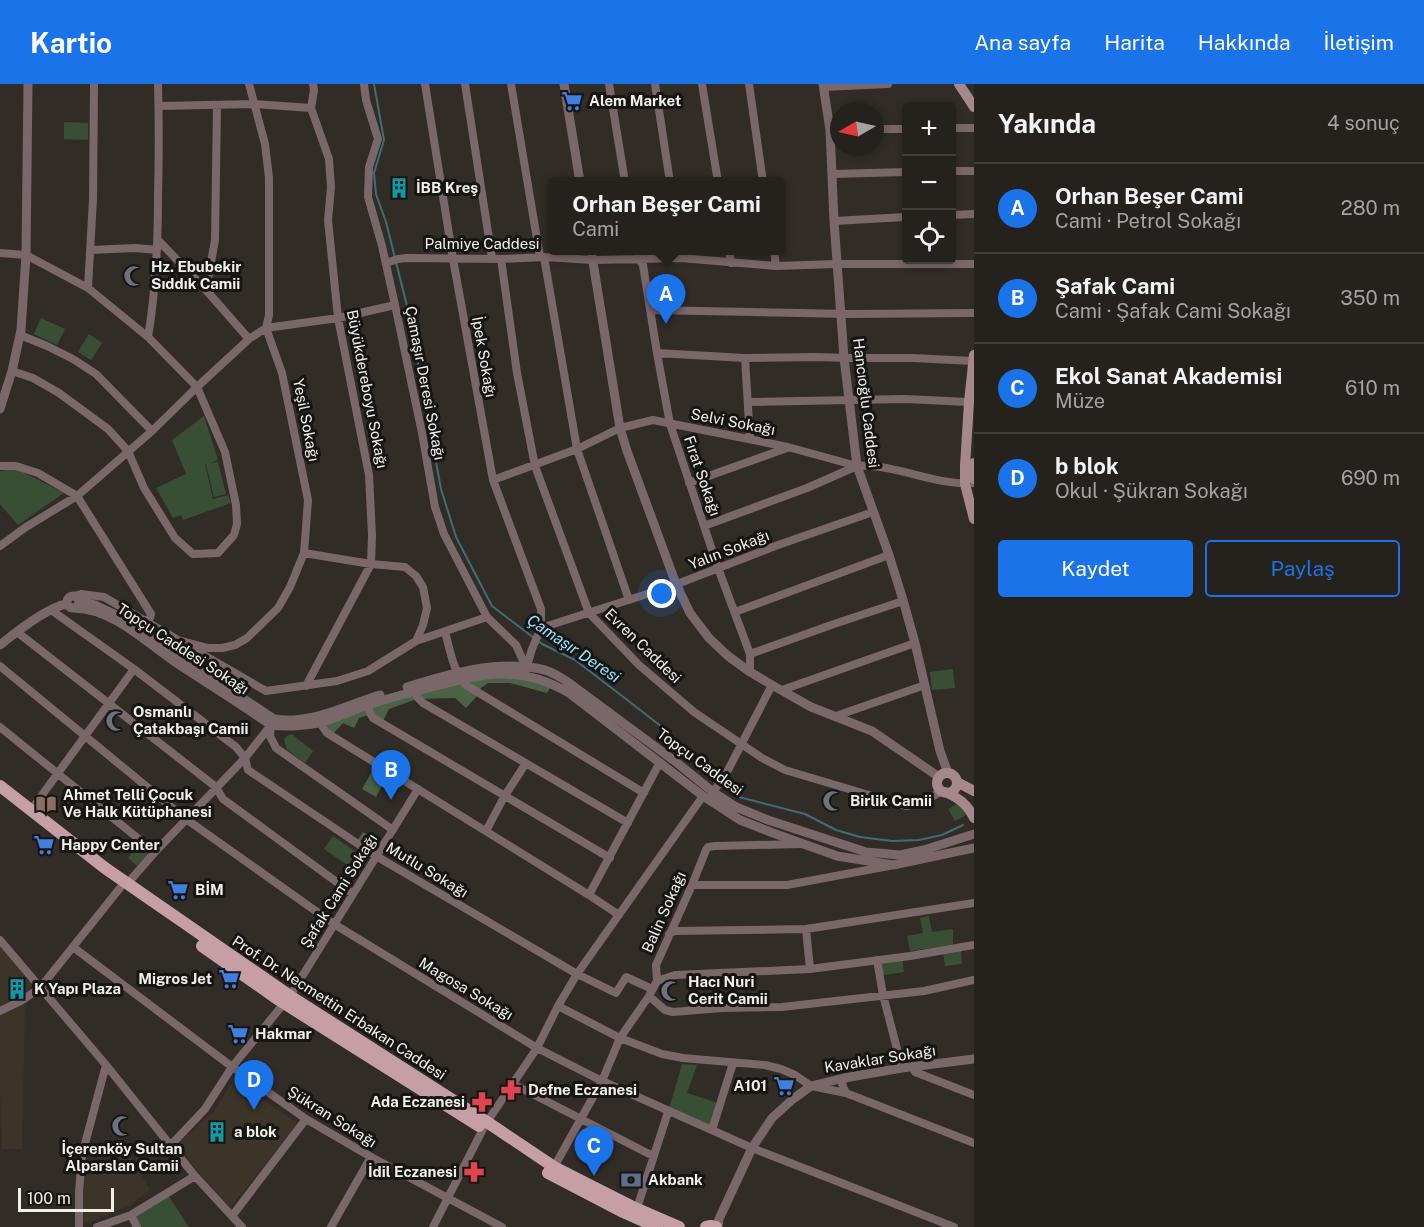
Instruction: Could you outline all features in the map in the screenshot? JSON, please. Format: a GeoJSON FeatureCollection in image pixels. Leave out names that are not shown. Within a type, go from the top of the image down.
{"type":"FeatureCollection","features":[{"type":"Feature","properties":{"kind":"main road"},"geometry":{"type":"LineString","coordinates":[[959,84],[974,107]]}},
{"type":"Feature","properties":{"kind":"main road"},"geometry":{"type":"LineString","coordinates":[[967,84],[974,94]]}},
{"type":"Feature","properties":{"kind":"main road"},"geometry":{"type":"LineString","coordinates":[[973,358],[969,402],[974,519]]}},
{"type":"Feature","properties":{"kind":"main road"},"geometry":{"type":"LineString","coordinates":[[971,482],[974,462]]}},
{"type":"Feature","properties":{"kind":"main road"},"geometry":{"type":"LineString","coordinates":[[942,782],[953,790],[957,782],[974,792]]}},
{"type":"Feature","properties":{"kind":"main road"},"geometry":{"type":"LineString","coordinates":[[942,782],[968,807],[974,818]]}},
{"type":"Feature","properties":{"kind":"main road","name":"Prof. Dr. Necmettin Erbakan Caddesi"},"geometry":{"type":"LineString","coordinates":[[0,786],[105,868],[123,886]]}},
{"type":"Feature","properties":{"kind":"main road","name":"Prof. Dr. Necmettin Erbakan Caddesi"},"geometry":{"type":"LineString","coordinates":[[0,794],[123,886],[287,999],[554,1167],[635,1208],[679,1227]]}},
{"type":"Feature","properties":{"kind":"main road","name":"Prof. Dr. Necmettin Erbakan Caddesi"},"geometry":{"type":"LineString","coordinates":[[485,1125],[550,1174],[657,1227]]}},
{"type":"Feature","properties":{"kind":"street"},"geometry":{"type":"LineString","coordinates":[[0,410],[20,335],[26,255],[28,84]]}},
{"type":"Feature","properties":{"kind":"street"},"geometry":{"type":"LineString","coordinates":[[88,288],[93,199],[94,84]]}},
{"type":"Feature","properties":{"kind":"street"},"geometry":{"type":"LineString","coordinates":[[148,337],[158,240],[158,84]]}},
{"type":"Feature","properties":{"kind":"street","name":"Yeşil Sokağı"},"geometry":{"type":"LineString","coordinates":[[73,602],[81,594],[104,597],[178,640],[208,648],[222,648],[235,645],[246,638],[278,608],[304,553],[308,500],[282,373],[266,328],[269,315],[269,178],[265,144],[249,84]]}},
{"type":"Feature","properties":{"kind":"street","name":"Büyükdereboyu Sokağı"},"geometry":{"type":"LineString","coordinates":[[306,686],[371,564],[372,535],[369,475],[338,318],[328,220],[329,159],[311,108],[314,84]]}},
{"type":"Feature","properties":{"kind":"street","name":"Çamaşır Deresi Sokağı"},"geometry":{"type":"LineString","coordinates":[[364,84],[366,100],[378,139],[369,167],[368,197],[391,261],[395,305],[435,507],[444,534],[487,617],[516,645],[526,672]]}},
{"type":"Feature","properties":{"kind":"street","name":"İpek Sokağı"},"geometry":{"type":"LineString","coordinates":[[425,84],[453,259],[493,480],[540,609],[541,628]]}},
{"type":"Feature","properties":{"kind":"street","name":"Evren Caddesi"},"geometry":{"type":"LineString","coordinates":[[465,84],[536,466],[589,613],[647,671],[694,712],[762,758],[785,770],[906,806],[921,803],[942,782]]}},
{"type":"Feature","properties":{"kind":"street"},"geometry":{"type":"LineString","coordinates":[[511,84],[577,449],[629,600]]}},
{"type":"Feature","properties":{"kind":"street"},"geometry":{"type":"LineString","coordinates":[[564,84],[579,177]]}},
{"type":"Feature","properties":{"kind":"street"},"geometry":{"type":"LineString","coordinates":[[609,84],[624,177]]}},
{"type":"Feature","properties":{"kind":"street"},"geometry":{"type":"LineString","coordinates":[[655,84],[669,177]]}},
{"type":"Feature","properties":{"kind":"street"},"geometry":{"type":"LineString","coordinates":[[702,84],[717,177]]}},
{"type":"Feature","properties":{"kind":"street"},"geometry":{"type":"LineString","coordinates":[[748,84],[762,177]]}},
{"type":"Feature","properties":{"kind":"street"},"geometry":{"type":"LineString","coordinates":[[823,86],[888,84]]}},
{"type":"Feature","properties":{"kind":"street","name":"Hancıoğlu Caddesi"},"geometry":{"type":"LineString","coordinates":[[823,86],[830,112]]}},
{"type":"Feature","properties":{"kind":"street"},"geometry":{"type":"LineString","coordinates":[[159,106],[254,104],[311,108]]}},
{"type":"Feature","properties":{"kind":"street"},"geometry":{"type":"LineString","coordinates":[[206,290],[215,240],[217,105]]}},
{"type":"Feature","properties":{"kind":"street"},"geometry":{"type":"LineString","coordinates":[[956,128],[974,128]]}},
{"type":"Feature","properties":{"kind":"street"},"geometry":{"type":"LineString","coordinates":[[884,129],[902,129]]}},
{"type":"Feature","properties":{"kind":"street","name":"Hancıoğlu Caddesi"},"geometry":{"type":"LineString","coordinates":[[833,156],[834,221],[844,358],[857,466],[889,555],[915,643],[940,751],[942,782]]}},
{"type":"Feature","properties":{"kind":"street"},"geometry":{"type":"LineString","coordinates":[[956,171],[974,171]]}},
{"type":"Feature","properties":{"kind":"street"},"geometry":{"type":"LineString","coordinates":[[832,174],[902,172]]}},
{"type":"Feature","properties":{"kind":"street"},"geometry":{"type":"LineString","coordinates":[[956,215],[974,214]]}},
{"type":"Feature","properties":{"kind":"street"},"geometry":{"type":"LineString","coordinates":[[834,221],[902,217]]}},
{"type":"Feature","properties":{"kind":"street"},"geometry":{"type":"LineString","coordinates":[[158,240],[249,339]]}},
{"type":"Feature","properties":{"kind":"street"},"geometry":{"type":"LineString","coordinates":[[90,250],[157,250]]}},
{"type":"Feature","properties":{"kind":"street"},"geometry":{"type":"LineString","coordinates":[[0,253],[26,255],[88,288],[148,337],[197,387],[225,452],[236,506],[237,524],[234,535],[218,553],[193,554],[175,538],[144,488],[128,451],[108,429],[59,393],[33,378],[12,371]]}},
{"type":"Feature","properties":{"kind":"street"},"geometry":{"type":"LineString","coordinates":[[592,255],[620,428],[676,585],[690,613],[709,638],[750,672],[811,707],[872,731],[942,782]]}},
{"type":"Feature","properties":{"kind":"street","name":"Palmiye Caddesi"},"geometry":{"type":"LineString","coordinates":[[391,261],[592,255]]}},
{"type":"Feature","properties":{"kind":"street","name":"Fırat Sokağı"},"geometry":{"type":"LineString","coordinates":[[638,255],[643,265],[670,424],[718,568],[750,654],[750,672]]}},
{"type":"Feature","properties":{"kind":"street","name":"Palmiye Caddesi"},"geometry":{"type":"LineString","coordinates":[[687,255],[731,263],[776,266],[974,264]]}},
{"type":"Feature","properties":{"kind":"street"},"geometry":{"type":"LineString","coordinates":[[730,255],[731,263]]}},
{"type":"Feature","properties":{"kind":"street"},"geometry":{"type":"LineString","coordinates":[[775,255],[776,266]]}},
{"type":"Feature","properties":{"kind":"street"},"geometry":{"type":"LineString","coordinates":[[0,546],[26,526],[77,495],[152,431],[249,339],[266,328],[338,318],[395,305]]}},
{"type":"Feature","properties":{"kind":"street"},"geometry":{"type":"LineString","coordinates":[[650,310],[841,314],[974,313]]}},
{"type":"Feature","properties":{"kind":"street"},"geometry":{"type":"LineString","coordinates":[[20,335],[47,345],[96,374],[152,431]]}},
{"type":"Feature","properties":{"kind":"street"},"geometry":{"type":"LineString","coordinates":[[657,353],[745,358],[973,358]]}},
{"type":"Feature","properties":{"kind":"street"},"geometry":{"type":"LineString","coordinates":[[745,358],[750,440]]}},
{"type":"Feature","properties":{"kind":"street"},"geometry":{"type":"LineString","coordinates":[[748,402],[904,399],[969,402]]}},
{"type":"Feature","properties":{"kind":"street","name":"Selvi Sokağı"},"geometry":{"type":"LineString","coordinates":[[493,480],[536,466],[620,428],[653,420],[788,447],[857,466],[892,468],[959,484],[971,482]]}},
{"type":"Feature","properties":{"kind":"street"},"geometry":{"type":"LineString","coordinates":[[689,483],[788,447]]}},
{"type":"Feature","properties":{"kind":"street"},"geometry":{"type":"LineString","coordinates":[[0,466],[16,466],[38,473],[77,495],[151,614],[146,621]]}},
{"type":"Feature","properties":{"kind":"street"},"geometry":{"type":"LineString","coordinates":[[704,526],[807,488],[857,466]]}},
{"type":"Feature","properties":{"kind":"street","name":"Yalın Sokağı"},"geometry":{"type":"LineString","coordinates":[[541,628],[676,585],[778,545],[873,512]]}},
{"type":"Feature","properties":{"kind":"street"},"geometry":{"type":"LineString","coordinates":[[304,553],[405,567],[416,576],[423,587],[427,608],[416,641]]}},
{"type":"Feature","properties":{"kind":"street"},"geometry":{"type":"LineString","coordinates":[[735,612],[889,555]]}},
{"type":"Feature","properties":{"kind":"street"},"geometry":{"type":"LineString","coordinates":[[750,654],[903,600]]}},
{"type":"Feature","properties":{"kind":"street"},"geometry":{"type":"LineString","coordinates":[[0,645],[51,610],[73,602]]}},
{"type":"Feature","properties":{"kind":"street","name":"Topçu Caddesi Sokağı"},"geometry":{"type":"LineString","coordinates":[[73,602],[126,627],[172,660],[273,722]]}},
{"type":"Feature","properties":{"kind":"street","name":"Mutlu Sokağı"},"geometry":{"type":"LineString","coordinates":[[51,610],[134,669],[236,747],[245,758],[248,770],[376,856],[577,974],[616,993],[626,977],[653,989]]}},
{"type":"Feature","properties":{"kind":"street"},"geometry":{"type":"LineString","coordinates":[[178,640],[266,691],[338,681],[368,671],[416,641],[487,617]]}},
{"type":"Feature","properties":{"kind":"street"},"geometry":{"type":"LineString","coordinates":[[526,672],[532,648],[541,628]]}},
{"type":"Feature","properties":{"kind":"street"},"geometry":{"type":"LineString","coordinates":[[17,632],[216,787],[223,799],[353,894]]}},
{"type":"Feature","properties":{"kind":"street"},"geometry":{"type":"LineString","coordinates":[[445,632],[459,676],[466,685],[644,794]]}},
{"type":"Feature","properties":{"kind":"street"},"geometry":{"type":"LineString","coordinates":[[782,690],[915,643]]}},
{"type":"Feature","properties":{"kind":"street","name":"Magosa Sokağı"},"geometry":{"type":"LineString","coordinates":[[0,666],[186,819],[334,924],[537,1048],[668,1112],[752,1148],[954,1227]]}},
{"type":"Feature","properties":{"kind":"street"},"geometry":{"type":"LineString","coordinates":[[31,810],[134,669]]}},
{"type":"Feature","properties":{"kind":"street","name":"Topçu Caddesi"},"geometry":{"type":"LineString","coordinates":[[273,722],[280,726],[319,720],[366,703],[459,676],[545,670],[570,683],[736,807],[768,820],[866,852],[900,855],[974,834]]}},
{"type":"Feature","properties":{"kind":"street","name":"Topçu Caddesi"},"geometry":{"type":"LineString","coordinates":[[526,672],[569,693],[703,796],[740,820],[837,856],[893,865],[974,848]]}},
{"type":"Feature","properties":{"kind":"street"},"geometry":{"type":"LineString","coordinates":[[715,790],[726,774],[772,685]]}},
{"type":"Feature","properties":{"kind":"street"},"geometry":{"type":"LineString","coordinates":[[836,716],[925,685]]}},
{"type":"Feature","properties":{"kind":"street"},"geometry":{"type":"LineString","coordinates":[[414,688],[417,697],[423,703],[628,823]]}},
{"type":"Feature","properties":{"kind":"street"},"geometry":{"type":"LineString","coordinates":[[366,703],[373,718],[610,858]]}},
{"type":"Feature","properties":{"kind":"street"},"geometry":{"type":"LineString","coordinates":[[319,720],[327,733],[620,915]]}},
{"type":"Feature","properties":{"kind":"street"},"geometry":{"type":"LineString","coordinates":[[0,1011],[40,988],[123,886],[245,758],[273,722]]}},
{"type":"Feature","properties":{"kind":"street"},"geometry":{"type":"LineString","coordinates":[[273,722],[270,736],[276,748],[393,830]]}},
{"type":"Feature","properties":{"kind":"street"},"geometry":{"type":"LineString","coordinates":[[0,727],[155,852]]}},
{"type":"Feature","properties":{"kind":"street"},"geometry":{"type":"LineString","coordinates":[[589,895],[660,762]]}},
{"type":"Feature","properties":{"kind":"street"},"geometry":{"type":"LineString","coordinates":[[486,831],[526,763]]}},
{"type":"Feature","properties":{"kind":"street","name":"Şafak Cami Sokağı"},"geometry":{"type":"LineString","coordinates":[[170,1146],[205,1109],[232,1067],[287,999],[418,789]]}},
{"type":"Feature","properties":{"kind":"street"},"geometry":{"type":"LineString","coordinates":[[433,1227],[485,1125],[537,1048],[577,974],[703,796]]}},
{"type":"Feature","properties":{"kind":"street","name":"Balin Sokağı"},"geometry":{"type":"LineString","coordinates":[[554,1167],[602,1081],[620,1038],[653,989],[656,965],[706,850],[711,846],[804,844]]}},
{"type":"Feature","properties":{"kind":"street"},"geometry":{"type":"LineString","coordinates":[[692,885],[787,885],[893,865]]}},
{"type":"Feature","properties":{"kind":"street"},"geometry":{"type":"LineString","coordinates":[[669,934],[675,931],[806,929],[974,903]]}},
{"type":"Feature","properties":{"kind":"street"},"geometry":{"type":"LineString","coordinates":[[806,929],[810,969]]}},
{"type":"Feature","properties":{"kind":"street"},"geometry":{"type":"LineString","coordinates":[[0,940],[106,1065],[195,1176],[242,1227]]}},
{"type":"Feature","properties":{"kind":"street"},"geometry":{"type":"LineString","coordinates":[[974,945],[810,969],[675,975],[653,989],[665,1010],[673,1012],[782,1007],[924,991],[974,980]]}},
{"type":"Feature","properties":{"kind":"street","name":"Şükran Sokağı"},"geometry":{"type":"LineString","coordinates":[[73,947],[232,1067],[306,1119],[371,1157],[502,1227]]}},
{"type":"Feature","properties":{"kind":"street"},"geometry":{"type":"LineString","coordinates":[[877,960],[883,995],[902,1068]]}},
{"type":"Feature","properties":{"kind":"street"},"geometry":{"type":"LineString","coordinates":[[558,1006],[620,1038],[662,1054],[765,1065],[781,1069],[811,1086],[846,1094],[974,1143]]}},
{"type":"Feature","properties":{"kind":"street","name":"Kavaklar Sokağı"},"geometry":{"type":"LineString","coordinates":[[712,1226],[752,1148],[772,1118],[811,1086],[902,1068],[974,1059]]}},
{"type":"Feature","properties":{"kind":"street"},"geometry":{"type":"LineString","coordinates":[[712,1130],[733,1063]]}},
{"type":"Feature","properties":{"kind":"street"},"geometry":{"type":"LineString","coordinates":[[79,1227],[82,1155],[106,1065]]}},
{"type":"Feature","properties":{"kind":"street"},"geometry":{"type":"LineString","coordinates":[[913,1067],[915,1072],[974,1095]]}},
{"type":"Feature","properties":{"kind":"street"},"geometry":{"type":"LineString","coordinates":[[844,1078],[842,1084],[846,1094]]}},
{"type":"Feature","properties":{"kind":"street"},"geometry":{"type":"LineString","coordinates":[[513,1084],[653,1156]]}},
{"type":"Feature","properties":{"kind":"street"},"geometry":{"type":"LineString","coordinates":[[635,1208],[638,1205],[668,1112]]}},
{"type":"Feature","properties":{"kind":"street"},"geometry":{"type":"LineString","coordinates":[[232,1216],[306,1119]]}},
{"type":"Feature","properties":{"kind":"street"},"geometry":{"type":"LineString","coordinates":[[331,1227],[371,1157]]}},
{"type":"Feature","properties":{"kind":"street"},"geometry":{"type":"LineString","coordinates":[[97,1227],[131,1215],[195,1176]]}},
{"type":"Feature","properties":{"kind":"street"},"geometry":{"type":"LineString","coordinates":[[131,1215],[138,1227]]}},
{"type":"Feature","properties":{"kind":"shaded area"},"geometry":{"type":"Polygon","coordinates":[[[0,943],[33,981],[25,1007],[22,1149],[2,1149],[0,943]]]}},
{"type":"Feature","properties":{"kind":"shaded area"},"geometry":{"type":"Polygon","coordinates":[[[234,1080],[298,1123],[230,1208],[176,1146],[212,1113],[234,1080]]]}},
{"type":"Feature","properties":{"kind":"shaded area"},"geometry":{"type":"Polygon","coordinates":[[[126,1151],[150,1190],[129,1206],[88,1223],[82,1220],[82,1175],[126,1151]]]}},
{"type":"Feature","properties":{"kind":"green space"},"geometry":{"type":"Polygon","coordinates":[[[64,122],[88,123],[88,140],[64,139],[64,122]]]}},
{"type":"Feature","properties":{"kind":"green space"},"geometry":{"type":"Polygon","coordinates":[[[41,318],[65,329],[57,345],[34,334],[41,318]]]}},
{"type":"Feature","properties":{"kind":"green space"},"geometry":{"type":"Polygon","coordinates":[[[89,334],[102,343],[91,360],[78,352],[89,334]]]}},
{"type":"Feature","properties":{"kind":"green space"},"geometry":{"type":"Polygon","coordinates":[[[204,416],[218,460],[210,463],[218,462],[226,494],[214,497],[205,464],[213,499],[228,495],[231,503],[183,520],[181,515],[173,518],[156,488],[186,474],[172,440],[204,416]]]}},
{"type":"Feature","properties":{"kind":"green space"},"geometry":{"type":"Polygon","coordinates":[[[17,469],[64,493],[18,525],[0,504],[0,471],[17,469]]]}},
{"type":"Feature","properties":{"kind":"green space"},"geometry":{"type":"Polygon","coordinates":[[[953,669],[955,688],[932,690],[930,672],[953,669]]]}},
{"type":"Feature","properties":{"kind":"green space"},"geometry":{"type":"Polygon","coordinates":[[[514,677],[538,682],[550,688],[547,693],[510,683],[488,683],[474,693],[477,696],[466,708],[455,698],[417,699],[389,709],[383,721],[372,714],[359,718],[354,728],[343,723],[334,733],[328,731],[323,724],[366,708],[460,682],[514,677]]]}},
{"type":"Feature","properties":{"kind":"green space"},"geometry":{"type":"Polygon","coordinates":[[[292,734],[313,751],[305,763],[287,750],[284,739],[292,734]]]}},
{"type":"Feature","properties":{"kind":"green space"},"geometry":{"type":"Polygon","coordinates":[[[374,768],[387,776],[376,797],[362,789],[374,768]]]}},
{"type":"Feature","properties":{"kind":"green space"},"geometry":{"type":"Polygon","coordinates":[[[959,803],[966,815],[955,821],[948,809],[959,803]]]}},
{"type":"Feature","properties":{"kind":"green space"},"geometry":{"type":"Polygon","coordinates":[[[363,832],[381,844],[375,853],[357,841],[363,832]]]}},
{"type":"Feature","properties":{"kind":"green space"},"geometry":{"type":"Polygon","coordinates":[[[333,836],[359,854],[350,867],[324,849],[333,836]]]}},
{"type":"Feature","properties":{"kind":"green space"},"geometry":{"type":"Polygon","coordinates":[[[141,842],[150,851],[137,866],[128,858],[141,842]]]}},
{"type":"Feature","properties":{"kind":"green space"},"geometry":{"type":"Polygon","coordinates":[[[929,916],[932,932],[953,929],[953,945],[910,951],[907,936],[923,933],[920,918],[929,916]]]}},
{"type":"Feature","properties":{"kind":"green space"},"geometry":{"type":"Polygon","coordinates":[[[961,950],[962,964],[945,966],[943,953],[961,950]]]}},
{"type":"Feature","properties":{"kind":"green space"},"geometry":{"type":"Polygon","coordinates":[[[902,957],[904,972],[878,976],[877,960],[902,957]]]}},
{"type":"Feature","properties":{"kind":"green space"},"geometry":{"type":"Polygon","coordinates":[[[682,1064],[697,1065],[687,1093],[718,1103],[711,1126],[669,1109],[682,1064]]]}},
{"type":"Feature","properties":{"kind":"green space"},"geometry":{"type":"Polygon","coordinates":[[[168,1195],[189,1227],[141,1227],[135,1217],[168,1195]]]}},
{"type":"Feature","properties":{"kind":"waterway","name":"Çamaşır Deresi"},"geometry":{"type":"LineString","coordinates":[[374,84],[384,140],[374,173],[376,194],[386,222],[409,314],[441,489],[456,537],[492,606],[542,644],[575,660],[626,699],[662,727],[681,749],[739,797],[805,814],[836,830],[860,837],[892,841],[919,840],[942,835],[963,825]]}},
{"type":"Feature","properties":{"kind":"place","name":"Alem Market"},"geometry":{"type":"Point","coordinates":[572,101]}},
{"type":"Feature","properties":{"kind":"place","name":"İBB Kreş"},"geometry":{"type":"Point","coordinates":[399,188]}},
{"type":"Feature","properties":{"kind":"place","name":"Hz. Ebubekir Sıddık Camii"},"geometry":{"type":"Point","coordinates":[134,276]}},
{"type":"Feature","properties":{"kind":"place","name":"Orhan Beşer Cami"},"geometry":{"type":"Point","coordinates":[666,324]}},
{"type":"Feature","properties":{"kind":"place","name":"Osmanlı Çatakbaşı Camii"},"geometry":{"type":"Point","coordinates":[116,721]}},
{"type":"Feature","properties":{"kind":"place","name":"Şafak Cami"},"geometry":{"type":"Point","coordinates":[391,800]}},
{"type":"Feature","properties":{"kind":"place","name":"Birlik Camii"},"geometry":{"type":"Point","coordinates":[833,801]}},
{"type":"Feature","properties":{"kind":"place","name":"Ahmet Telli Çocuk Ve Halk Kütüphanesi"},"geometry":{"type":"Point","coordinates":[46,804]}},
{"type":"Feature","properties":{"kind":"place","name":"Happy Center"},"geometry":{"type":"Point","coordinates":[44,845]}},
{"type":"Feature","properties":{"kind":"place","name":"BİM"},"geometry":{"type":"Point","coordinates":[178,890]}},
{"type":"Feature","properties":{"kind":"place","name":"Migros Jet"},"geometry":{"type":"Point","coordinates":[229,979]}},
{"type":"Feature","properties":{"kind":"place","name":"K Yapı Plaza"},"geometry":{"type":"Point","coordinates":[17,989]}},
{"type":"Feature","properties":{"kind":"place","name":"Hacı Nuri Cerit Camii"},"geometry":{"type":"Point","coordinates":[671,991]}},
{"type":"Feature","properties":{"kind":"place","name":"Hakmar"},"geometry":{"type":"Point","coordinates":[238,1034]}},
{"type":"Feature","properties":{"kind":"place","name":"A101"},"geometry":{"type":"Point","coordinates":[784,1086]}},
{"type":"Feature","properties":{"kind":"place","name":"Defne Eczanesi"},"geometry":{"type":"Point","coordinates":[511,1090]}},
{"type":"Feature","properties":{"kind":"place","name":"Ada Eczanesi"},"geometry":{"type":"Point","coordinates":[482,1102]}},
{"type":"Feature","properties":{"kind":"place","name":"b blok"},"geometry":{"type":"Point","coordinates":[254,1110]}},
{"type":"Feature","properties":{"kind":"place","name":"İçerenköy Sultan Alparslan Camii"},"geometry":{"type":"Point","coordinates":[122,1126]}},
{"type":"Feature","properties":{"kind":"place","name":"a blok"},"geometry":{"type":"Point","coordinates":[217,1132]}},
{"type":"Feature","properties":{"kind":"place","name":"İdil Eczanesi"},"geometry":{"type":"Point","coordinates":[474,1172]}},
{"type":"Feature","properties":{"kind":"place","name":"Ekol Sanat Akademisi"},"geometry":{"type":"Point","coordinates":[594,1176]}},
{"type":"Feature","properties":{"kind":"place","name":"Akbank"},"geometry":{"type":"Point","coordinates":[631,1180]}}]}
